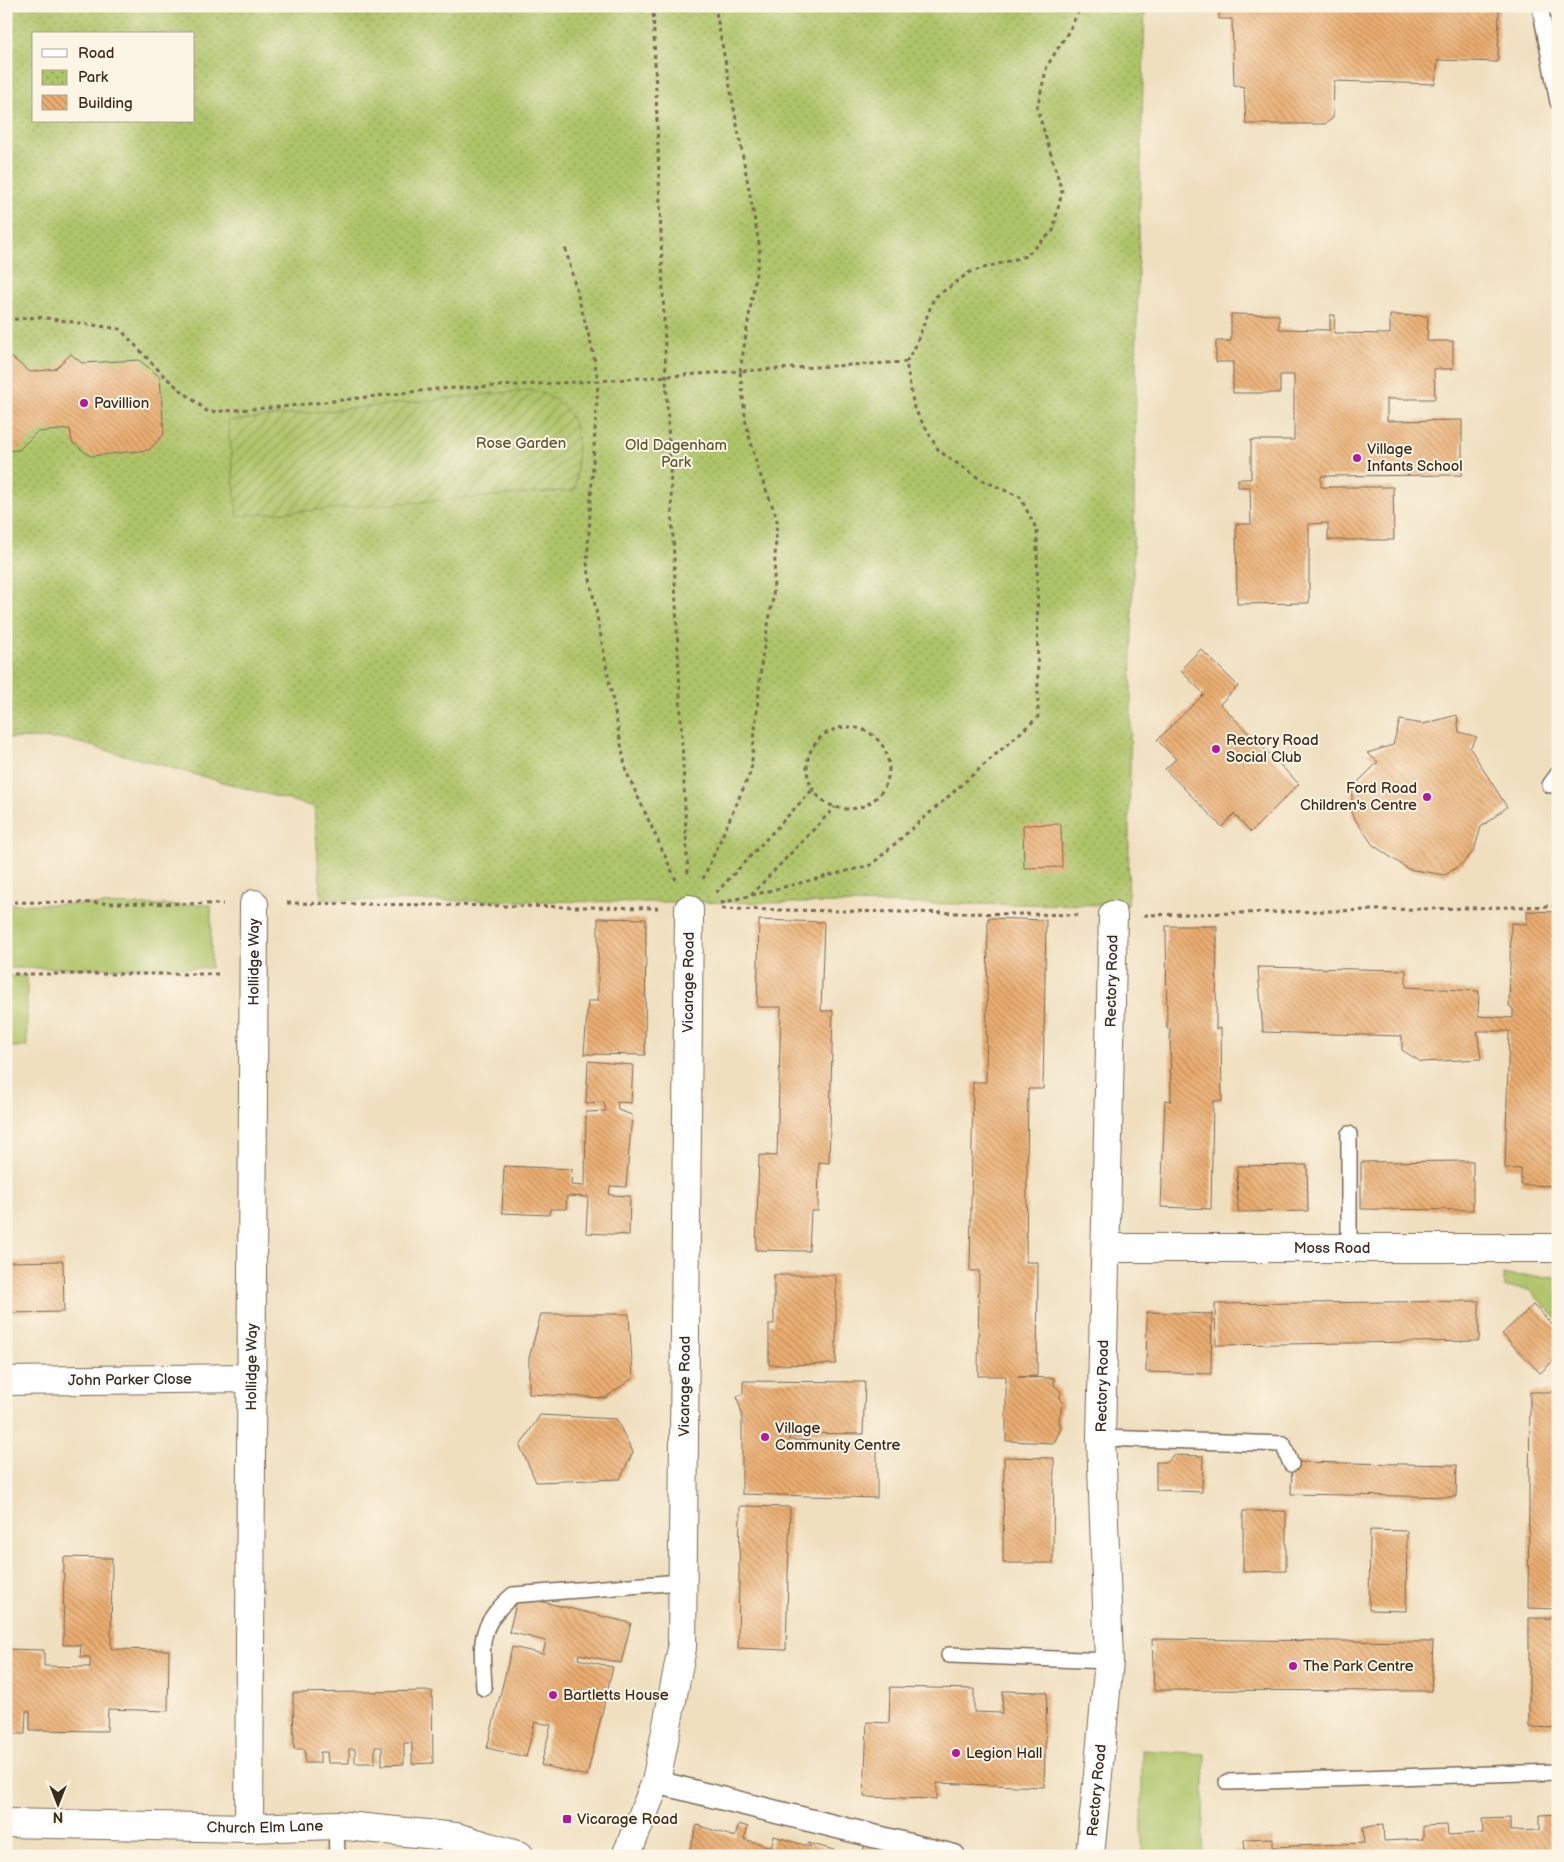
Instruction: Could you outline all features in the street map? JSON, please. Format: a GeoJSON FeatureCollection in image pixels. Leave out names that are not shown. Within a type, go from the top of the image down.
{"type":"FeatureCollection","features":[{"type":"Feature","properties":{"kind":"street","name":"Hollidge Way"},"geometry":{"type":"LineString","coordinates":[[249,1828],[254,904]]}},
{"type":"Feature","properties":{"kind":"street","name":"Vicarage Road"},"geometry":{"type":"LineString","coordinates":[[626,1856],[656,1782],[682,1648],[681,1582],[695,908]]}},
{"type":"Feature","properties":{"kind":"street","name":"Rectory Road"},"geometry":{"type":"LineString","coordinates":[[1090,1856],[1109,1661],[1101,1438],[1113,915]]}},
{"type":"Feature","properties":{"kind":"street","name":"Moss Road"},"geometry":{"type":"LineString","coordinates":[[1106,1248],[1558,1248]]}},
{"type":"Feature","properties":{"kind":"street","name":"John Parker Close"},"geometry":{"type":"LineString","coordinates":[[6,1381],[252,1378]]}},
{"type":"Feature","properties":{"kind":"street"},"geometry":{"type":"LineString","coordinates":[[656,1782],[954,1856]]}},
{"type":"Feature","properties":{"kind":"street","name":"Church Elm Lane"},"geometry":{"type":"LineString","coordinates":[[6,1823],[249,1828],[336,1825],[456,1837],[520,1856]]}},
{"type":"Feature","properties":{"kind":"lane"},"geometry":{"type":"LineString","coordinates":[[1540,6],[1558,102]]}},
{"type":"Feature","properties":{"kind":"lane"},"geometry":{"type":"LineString","coordinates":[[1349,1134],[1349,1247]]}},
{"type":"Feature","properties":{"kind":"lane"},"geometry":{"type":"LineString","coordinates":[[1101,1438],[1283,1444],[1291,1464]]}},
{"type":"Feature","properties":{"kind":"lane"},"geometry":{"type":"LineString","coordinates":[[484,1688],[482,1640],[494,1611],[513,1594],[681,1582]]}},
{"type":"Feature","properties":{"kind":"lane"},"geometry":{"type":"LineString","coordinates":[[949,1655],[1109,1661]]}},
{"type":"Feature","properties":{"kind":"lane"},"geometry":{"type":"LineString","coordinates":[[1227,1782],[1558,1772]]}},
{"type":"Feature","properties":{"kind":"lane"},"geometry":{"type":"LineString","coordinates":[[336,1825],[337,1856]]}},
{"type":"Feature","properties":{"kind":"path"},"geometry":{"type":"LineString","coordinates":[[653,6],[666,377],[695,908]]}},
{"type":"Feature","properties":{"kind":"path"},"geometry":{"type":"LineString","coordinates":[[695,908],[751,771],[762,658],[773,598],[777,518],[755,460],[746,424],[740,371],[760,249],[715,6]]}},
{"type":"Feature","properties":{"kind":"path"},"geometry":{"type":"LineString","coordinates":[[695,908],[750,896],[871,864],[1038,717],[1036,530],[1020,497],[980,479],[939,451],[914,408],[906,362],[915,347],[934,298],[970,272],[1026,256],[1053,231],[1062,191],[1036,108],[1047,66],[1070,29],[1081,6]]}},
{"type":"Feature","properties":{"kind":"path"},"geometry":{"type":"LineString","coordinates":[[565,247],[593,352],[598,381],[587,563],[626,771],[695,908]]}},
{"type":"Feature","properties":{"kind":"path"},"geometry":{"type":"LineString","coordinates":[[6,320],[39,317],[120,329],[165,377],[208,412],[437,389],[906,362]]}},
{"type":"Feature","properties":{"kind":"path"},"geometry":{"type":"LineString","coordinates":[[847,726],[862,728],[874,735],[883,744],[888,756],[890,769],[885,787],[872,802],[861,807],[848,810],[835,807],[822,800],[813,789],[808,776],[807,761],[812,747],[821,737],[833,729],[847,726]]}},
{"type":"Feature","properties":{"kind":"path"},"geometry":{"type":"LineString","coordinates":[[695,908],[813,789]]}},
{"type":"Feature","properties":{"kind":"path"},"geometry":{"type":"LineString","coordinates":[[750,896],[835,807]]}},
{"type":"Feature","properties":{"kind":"path"},"geometry":{"type":"LineString","coordinates":[[6,902],[321,903],[1113,915],[1558,906]]}},
{"type":"Feature","properties":{"kind":"path"},"geometry":{"type":"LineString","coordinates":[[6,974],[253,974]]}},
{"type":"Feature","properties":{"kind":"green space","name":"Old Dagenham Park"},"geometry":{"type":"Polygon","coordinates":[[[6,6],[1145,6],[1137,317],[1128,905],[321,900],[314,807],[65,739],[6,738],[6,6]]]}},
{"type":"Feature","properties":{"kind":"green space","name":"Rose Garden"},"geometry":{"type":"Polygon","coordinates":[[[531,390],[549,397],[562,405],[570,416],[575,428],[577,442],[575,490],[237,516],[228,421],[531,390]]]}},
{"type":"Feature","properties":{"kind":"green space"},"geometry":{"type":"Polygon","coordinates":[[[6,904],[211,905],[211,968],[6,968],[6,904]]]}},
{"type":"Feature","properties":{"kind":"green space"},"geometry":{"type":"Polygon","coordinates":[[[6,976],[27,976],[27,1047],[6,1047],[6,976]]]}},
{"type":"Feature","properties":{"kind":"green space"},"geometry":{"type":"Polygon","coordinates":[[[1503,1275],[1558,1277],[1558,1320],[1529,1290],[1504,1287],[1503,1275]]]}},
{"type":"Feature","properties":{"kind":"green space"},"geometry":{"type":"Polygon","coordinates":[[[1142,1750],[1205,1754],[1202,1856],[1142,1856],[1142,1750]]]}},
{"type":"Feature","properties":{"kind":"building"},"geometry":{"type":"Polygon","coordinates":[[[1219,6],[1499,6],[1498,62],[1438,60],[1435,84],[1334,81],[1333,118],[1325,124],[1246,124],[1244,87],[1234,85],[1232,19],[1219,19],[1219,6]]]}},
{"type":"Feature","properties":{"kind":"building","name":"Village Infants School"},"geometry":{"type":"Polygon","coordinates":[[[1231,314],[1279,315],[1279,329],[1330,330],[1330,315],[1335,315],[1334,333],[1390,334],[1390,315],[1428,316],[1427,341],[1453,341],[1453,369],[1434,369],[1435,399],[1387,399],[1387,421],[1462,420],[1462,475],[1321,476],[1321,487],[1393,487],[1394,540],[1328,540],[1328,523],[1309,524],[1309,603],[1237,604],[1236,524],[1251,524],[1250,487],[1238,487],[1238,479],[1251,479],[1251,440],[1294,440],[1294,375],[1280,375],[1280,393],[1233,393],[1233,362],[1216,362],[1216,341],[1231,341],[1231,314]]]}},
{"type":"Feature","properties":{"kind":"building","name":"Pavillion"},"geometry":{"type":"Polygon","coordinates":[[[71,354],[82,363],[139,360],[160,377],[164,434],[149,450],[90,456],[72,442],[70,429],[37,432],[19,450],[6,451],[6,356],[10,356],[30,372],[55,369],[71,354]]]}},
{"type":"Feature","properties":{"kind":"building","name":"Rectory Road Social Club"},"geometry":{"type":"Polygon","coordinates":[[[1201,649],[1238,686],[1220,704],[1299,784],[1251,832],[1234,814],[1222,827],[1165,769],[1176,759],[1157,740],[1204,694],[1180,670],[1201,649]]]}},
{"type":"Feature","properties":{"kind":"building","name":"Ford Road Children's Centre"},"geometry":{"type":"Polygon","coordinates":[[[1457,715],[1459,732],[1477,737],[1470,748],[1507,807],[1481,827],[1474,851],[1463,863],[1445,875],[1408,869],[1373,845],[1352,815],[1352,788],[1378,762],[1367,753],[1393,745],[1400,720],[1423,724],[1457,715]]]}},
{"type":"Feature","properties":{"kind":"building"},"geometry":{"type":"Polygon","coordinates":[[[1061,824],[1062,867],[1024,868],[1023,825],[1061,824]]]}},
{"type":"Feature","properties":{"kind":"building"},"geometry":{"type":"Polygon","coordinates":[[[1527,911],[1558,912],[1558,1170],[1556,1169],[1556,1186],[1521,1185],[1521,1169],[1505,1168],[1509,1031],[1477,1031],[1481,1059],[1421,1062],[1402,1050],[1402,1036],[1263,1032],[1258,967],[1406,970],[1406,987],[1479,991],[1478,1016],[1513,1018],[1513,1009],[1509,1006],[1511,923],[1527,924],[1527,911]]]}},
{"type":"Feature","properties":{"kind":"building"},"geometry":{"type":"Polygon","coordinates":[[[598,918],[646,919],[645,1055],[584,1054],[588,1001],[598,1001],[598,918]]]}},
{"type":"Feature","properties":{"kind":"building"},"geometry":{"type":"Polygon","coordinates":[[[988,918],[1046,920],[1043,1089],[1028,1089],[1026,1262],[1038,1262],[1037,1376],[1017,1377],[1054,1378],[1054,1385],[1061,1391],[1060,1398],[1063,1403],[1059,1419],[1061,1428],[1054,1443],[1006,1441],[1006,1376],[978,1376],[979,1271],[970,1271],[973,1082],[986,1082],[988,918]]]}},
{"type":"Feature","properties":{"kind":"building"},"geometry":{"type":"Polygon","coordinates":[[[759,920],[824,922],[821,1011],[833,1011],[829,1163],[819,1162],[818,1211],[811,1211],[809,1251],[756,1250],[759,1155],[777,1156],[781,1007],[757,1007],[759,920]]]}},
{"type":"Feature","properties":{"kind":"building"},"geometry":{"type":"Polygon","coordinates":[[[1166,926],[1217,926],[1216,1029],[1221,1028],[1222,1101],[1213,1101],[1211,1209],[1161,1207],[1165,1100],[1171,1101],[1170,1029],[1167,1029],[1166,926]]]}},
{"type":"Feature","properties":{"kind":"building"},"geometry":{"type":"Polygon","coordinates":[[[588,1061],[633,1065],[631,1103],[617,1102],[618,1110],[632,1115],[626,1187],[610,1186],[609,1195],[630,1196],[629,1235],[586,1233],[588,1197],[567,1196],[566,1209],[550,1209],[549,1215],[502,1213],[504,1166],[572,1169],[571,1185],[585,1186],[586,1112],[606,1111],[604,1102],[586,1103],[588,1061]]]}},
{"type":"Feature","properties":{"kind":"building"},"geometry":{"type":"Polygon","coordinates":[[[1473,1161],[1473,1210],[1361,1209],[1361,1162],[1473,1161]]]}},
{"type":"Feature","properties":{"kind":"building"},"geometry":{"type":"Polygon","coordinates":[[[1307,1165],[1308,1211],[1238,1212],[1237,1166],[1307,1165]]]}},
{"type":"Feature","properties":{"kind":"building"},"geometry":{"type":"Polygon","coordinates":[[[63,1261],[64,1312],[6,1313],[6,1262],[63,1261]]]}},
{"type":"Feature","properties":{"kind":"building"},"geometry":{"type":"Polygon","coordinates":[[[774,1275],[836,1275],[836,1364],[769,1365],[769,1324],[774,1324],[774,1275]]]}},
{"type":"Feature","properties":{"kind":"building"},"geometry":{"type":"Polygon","coordinates":[[[1479,1301],[1479,1341],[1216,1345],[1215,1304],[1479,1301]]]}},
{"type":"Feature","properties":{"kind":"building"},"geometry":{"type":"Polygon","coordinates":[[[1533,1305],[1558,1330],[1558,1357],[1540,1373],[1502,1334],[1533,1305]]]}},
{"type":"Feature","properties":{"kind":"building"},"geometry":{"type":"Polygon","coordinates":[[[1147,1312],[1212,1314],[1211,1374],[1146,1372],[1147,1312]]]}},
{"type":"Feature","properties":{"kind":"building"},"geometry":{"type":"Polygon","coordinates":[[[541,1314],[629,1314],[633,1378],[605,1398],[529,1394],[529,1358],[541,1314]]]}},
{"type":"Feature","properties":{"kind":"building","name":"Village Community Centre"},"geometry":{"type":"Polygon","coordinates":[[[743,1381],[865,1382],[863,1434],[790,1433],[789,1440],[877,1443],[877,1498],[742,1494],[742,1414],[737,1397],[743,1394],[743,1381]]]}},
{"type":"Feature","properties":{"kind":"building"},"geometry":{"type":"Polygon","coordinates":[[[1530,1392],[1558,1392],[1558,1609],[1528,1608],[1530,1392]]]}},
{"type":"Feature","properties":{"kind":"building"},"geometry":{"type":"Polygon","coordinates":[[[540,1415],[616,1419],[633,1452],[620,1479],[536,1482],[520,1446],[540,1415]]]}},
{"type":"Feature","properties":{"kind":"building"},"geometry":{"type":"Polygon","coordinates":[[[1173,1455],[1203,1456],[1202,1492],[1156,1490],[1156,1462],[1168,1462],[1173,1455]]]}},
{"type":"Feature","properties":{"kind":"building"},"geometry":{"type":"Polygon","coordinates":[[[1004,1457],[1054,1458],[1053,1563],[1003,1563],[1004,1457]]]}},
{"type":"Feature","properties":{"kind":"building"},"geometry":{"type":"Polygon","coordinates":[[[1292,1462],[1457,1465],[1456,1497],[1291,1494],[1292,1462]]]}},
{"type":"Feature","properties":{"kind":"building"},"geometry":{"type":"Polygon","coordinates":[[[740,1506],[790,1507],[786,1650],[738,1648],[740,1506]]]}},
{"type":"Feature","properties":{"kind":"building"},"geometry":{"type":"Polygon","coordinates":[[[1243,1511],[1286,1511],[1286,1571],[1243,1572],[1243,1511]]]}},
{"type":"Feature","properties":{"kind":"building"},"geometry":{"type":"Polygon","coordinates":[[[1370,1530],[1407,1531],[1406,1611],[1369,1610],[1370,1530]]]}},
{"type":"Feature","properties":{"kind":"building"},"geometry":{"type":"Polygon","coordinates":[[[64,1557],[112,1558],[111,1649],[169,1650],[168,1711],[108,1709],[107,1731],[30,1730],[30,1711],[26,1711],[25,1734],[6,1734],[6,1649],[44,1650],[44,1666],[90,1667],[90,1657],[80,1657],[81,1645],[63,1645],[64,1557]]]}},
{"type":"Feature","properties":{"kind":"building","name":"Bartletts House"},"geometry":{"type":"Polygon","coordinates":[[[518,1596],[631,1623],[621,1663],[579,1654],[578,1659],[613,1667],[587,1776],[541,1765],[551,1725],[535,1722],[526,1757],[487,1748],[512,1647],[543,1654],[546,1641],[509,1632],[518,1596]]]}},
{"type":"Feature","properties":{"kind":"building"},"geometry":{"type":"Polygon","coordinates":[[[1529,1618],[1558,1618],[1558,1728],[1529,1727],[1529,1618]]]}},
{"type":"Feature","properties":{"kind":"building","name":"The Park Centre"},"geometry":{"type":"Polygon","coordinates":[[[1152,1639],[1433,1642],[1431,1691],[1154,1690],[1152,1639]]]}},
{"type":"Feature","properties":{"kind":"building","name":"Legion Hall"},"geometry":{"type":"Polygon","coordinates":[[[890,1687],[974,1689],[974,1712],[1002,1713],[1003,1691],[1047,1692],[1044,1787],[937,1783],[937,1799],[864,1797],[867,1722],[889,1723],[890,1687]]]}},
{"type":"Feature","properties":{"kind":"building"},"geometry":{"type":"Polygon","coordinates":[[[432,1691],[433,1763],[412,1764],[412,1743],[404,1743],[404,1764],[382,1765],[382,1747],[375,1747],[375,1763],[355,1763],[355,1749],[349,1749],[349,1763],[328,1763],[327,1752],[320,1752],[320,1763],[305,1763],[305,1749],[294,1749],[293,1693],[432,1691]]]}},
{"type":"Feature","properties":{"kind":"building"},"geometry":{"type":"Polygon","coordinates":[[[1558,1814],[1558,1856],[1232,1856],[1232,1852],[1245,1851],[1244,1839],[1273,1838],[1273,1847],[1364,1843],[1363,1827],[1383,1825],[1384,1841],[1423,1839],[1423,1826],[1447,1825],[1448,1835],[1483,1833],[1482,1819],[1510,1818],[1510,1831],[1540,1830],[1540,1815],[1558,1814]]]}},
{"type":"Feature","properties":{"kind":"building"},"geometry":{"type":"Polygon","coordinates":[[[739,1824],[748,1827],[744,1839],[771,1847],[774,1836],[811,1847],[808,1843],[856,1856],[688,1856],[697,1825],[735,1837],[739,1824]]]}},
{"type":"Feature","properties":{"kind":"building"},"geometry":{"type":"Polygon","coordinates":[[[865,1843],[882,1847],[880,1856],[862,1856],[865,1843]]]}},
{"type":"Feature","properties":{"kind":"place","name":"Pavillion"},"geometry":{"type":"Point","coordinates":[84,403]}},
{"type":"Feature","properties":{"kind":"place","name":"Village Infants School"},"geometry":{"type":"Point","coordinates":[1357,458]}},
{"type":"Feature","properties":{"kind":"place","name":"Rectory Road Social Club"},"geometry":{"type":"Point","coordinates":[1216,749]}},
{"type":"Feature","properties":{"kind":"place","name":"Ford Road Children's Centre"},"geometry":{"type":"Point","coordinates":[1427,797]}},
{"type":"Feature","properties":{"kind":"place","name":"Village Community Centre"},"geometry":{"type":"Point","coordinates":[765,1437]}},
{"type":"Feature","properties":{"kind":"place","name":"The Park Centre"},"geometry":{"type":"Point","coordinates":[1293,1666]}},
{"type":"Feature","properties":{"kind":"place","name":"Bartletts House"},"geometry":{"type":"Point","coordinates":[553,1695]}},
{"type":"Feature","properties":{"kind":"place","name":"Legion Hall"},"geometry":{"type":"Point","coordinates":[956,1753]}},
{"type":"Feature","properties":{"kind":"place","name":"Vicarage Road"},"geometry":{"type":"Point","coordinates":[567,1819]}}]}
